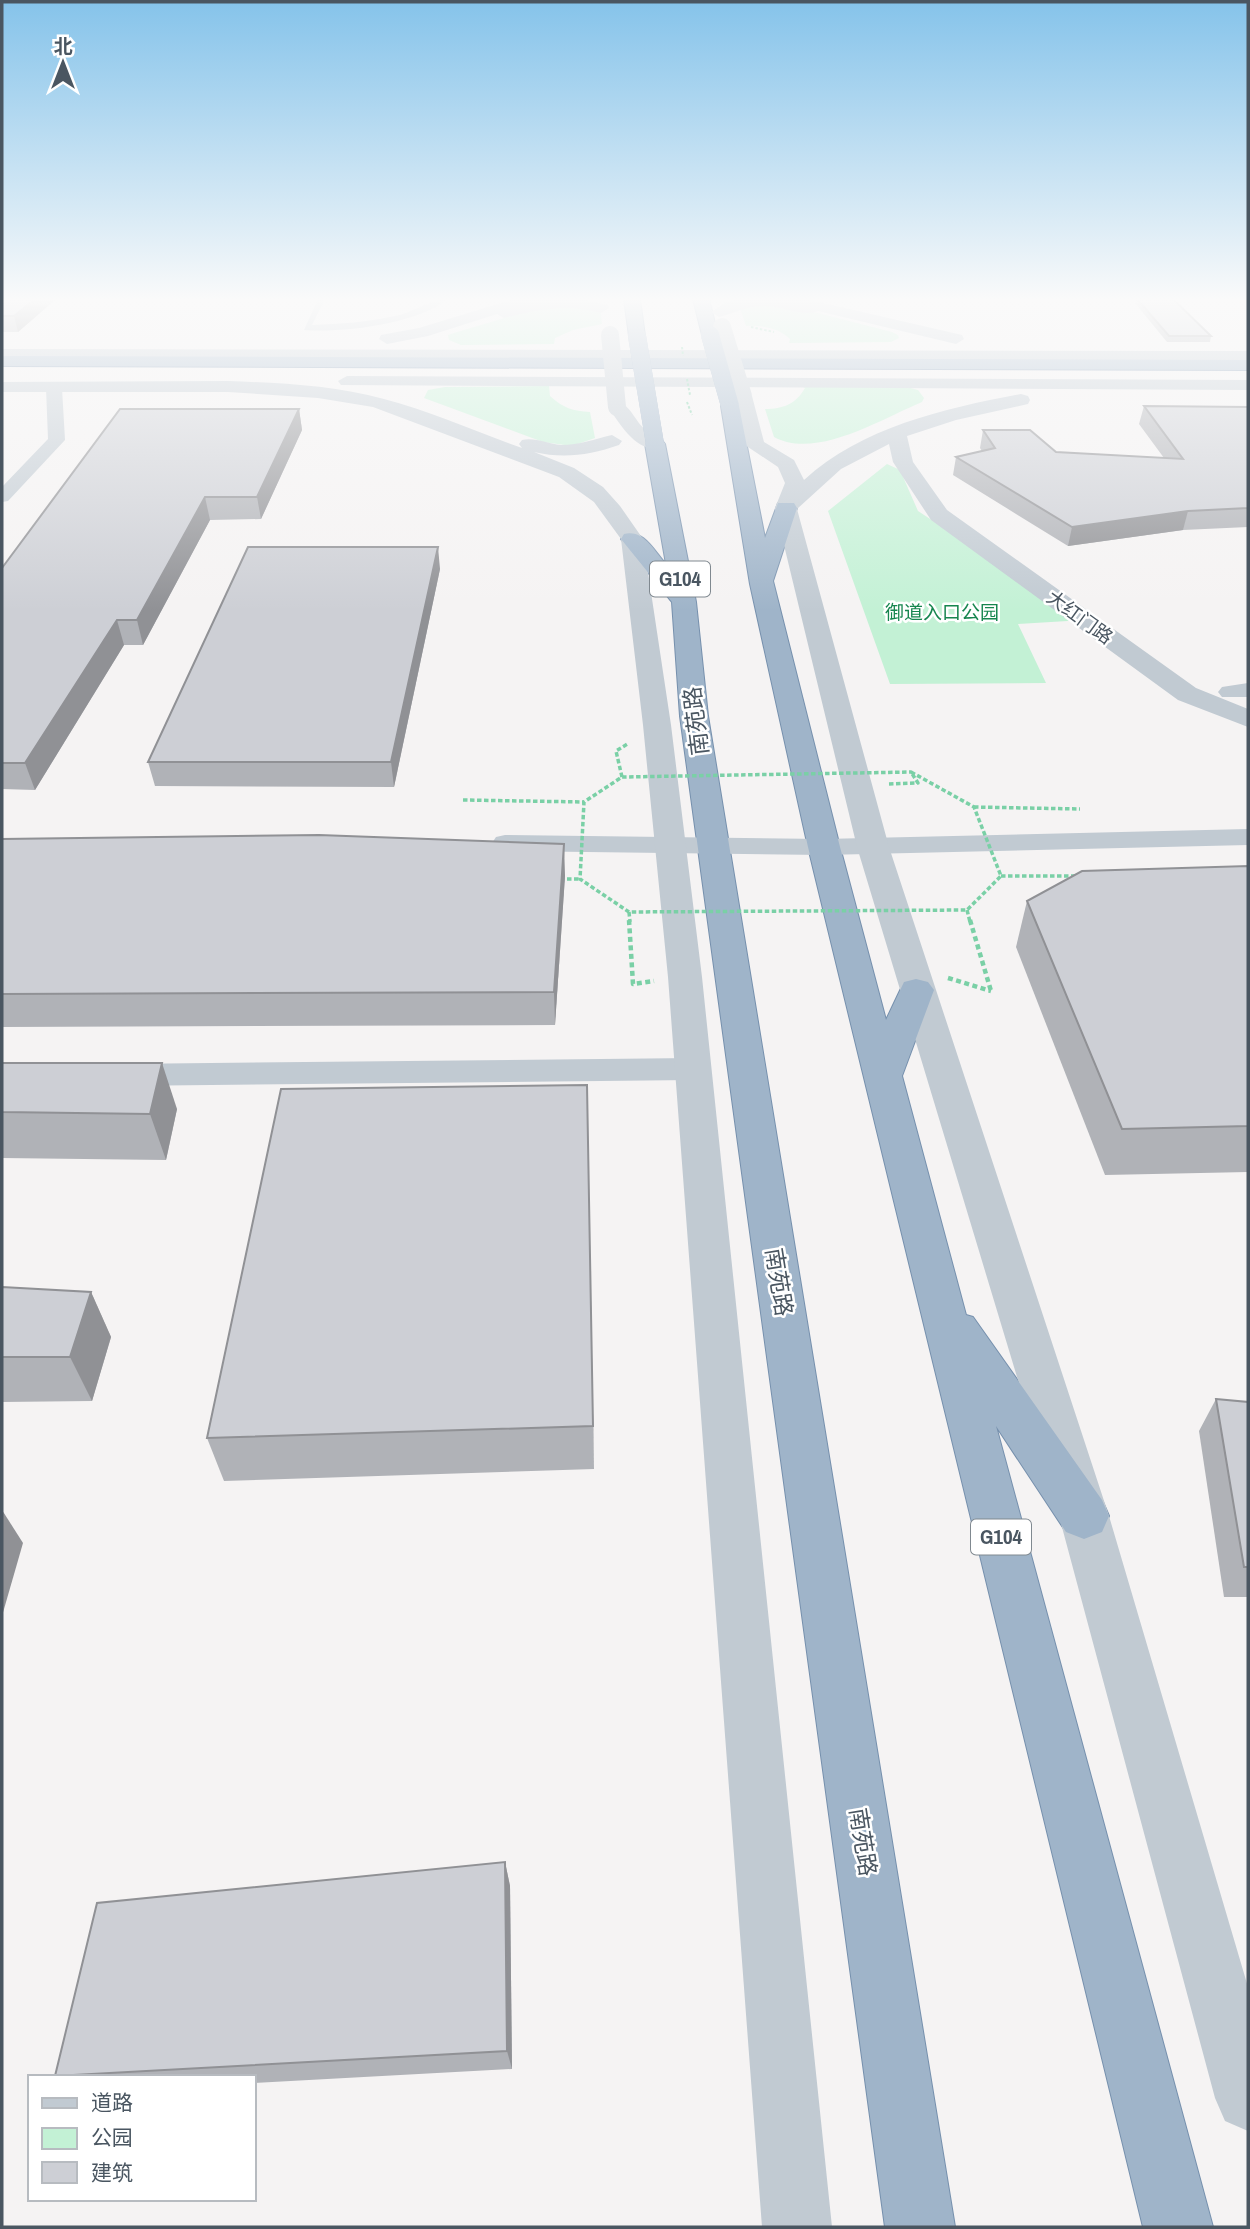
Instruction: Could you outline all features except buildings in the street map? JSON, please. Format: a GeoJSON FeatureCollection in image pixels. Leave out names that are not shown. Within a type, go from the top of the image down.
{"type":"FeatureCollection","features":[{"type":"Feature","properties":{"kind":"highway","name":"南苑路"},"geometry":{"type":"LineString","coordinates":[[648,403],[684,602],[694,716],[692,844],[920,2227]]}},
{"type":"Feature","properties":{"kind":"highway","name":"G104"},"geometry":{"type":"LineString","coordinates":[[736,403],[762,584],[824,847],[1178,2227]]}},
{"type":"Feature","properties":{"kind":"highway"},"geometry":{"type":"LineString","coordinates":[[762,584],[786,508]]}},
{"type":"Feature","properties":{"kind":"highway"},"geometry":{"type":"LineString","coordinates":[[632,539],[684,602]]}},
{"type":"Feature","properties":{"kind":"highway"},"geometry":{"type":"LineString","coordinates":[[883,1076],[916,990]]}},
{"type":"Feature","properties":{"kind":"highway"},"geometry":{"type":"LineString","coordinates":[[943,1308],[1084,1516]]}},
{"type":"Feature","properties":{"kind":"street"},"geometry":{"type":"LineString","coordinates":[[2,497],[57,440],[55,403]]}},
{"type":"Feature","properties":{"kind":"street"},"geometry":{"type":"LineString","coordinates":[[376,403],[550,465],[589,486],[617,514],[632,539],[692,844],[693,1069],[797,2227]]}},
{"type":"Feature","properties":{"kind":"street"},"geometry":{"type":"LineString","coordinates":[[413,403],[545,450],[585,450],[612,441]]}},
{"type":"Feature","properties":{"kind":"street"},"geometry":{"type":"LineString","coordinates":[[589,486],[590,467],[612,441],[617,403]]}},
{"type":"Feature","properties":{"kind":"street"},"geometry":{"type":"LineString","coordinates":[[737,403],[755,445],[787,464],[795,482],[786,508],[873,846],[916,990],[1084,1516],[1248,2098]]}},
{"type":"Feature","properties":{"kind":"street"},"geometry":{"type":"LineString","coordinates":[[755,445],[810,452],[830,450],[939,403]]}},
{"type":"Feature","properties":{"kind":"street"},"geometry":{"type":"LineString","coordinates":[[786,508],[834,465],[897,433],[1000,403]]}},
{"type":"Feature","properties":{"kind":"street"},"geometry":{"type":"LineString","coordinates":[[617,407],[637,433],[655,444]]}},
{"type":"Feature","properties":{"kind":"street","name":"大红门路"},"geometry":{"type":"LineString","coordinates":[[897,433],[902,461],[939,515],[1186,694],[1248,719]]}},
{"type":"Feature","properties":{"kind":"street","name":"大红门路"},"geometry":{"type":"LineString","coordinates":[[924,495],[986,528],[1142,633]]}},
{"type":"Feature","properties":{"kind":"street"},"geometry":{"type":"LineString","coordinates":[[1208,677],[1242,694]]}},
{"type":"Feature","properties":{"kind":"street"},"geometry":{"type":"LineString","coordinates":[[475,843],[824,847],[1248,837]]}},
{"type":"Feature","properties":{"kind":"street"},"geometry":{"type":"LineString","coordinates":[[85,1075],[693,1069]]}},
{"type":"Feature","properties":{"kind":"path"},"geometry":{"type":"LineString","coordinates":[[692,405],[692,415]]}},
{"type":"Feature","properties":{"kind":"path"},"geometry":{"type":"LineString","coordinates":[[616,751],[622,777]]}},
{"type":"Feature","properties":{"kind":"path"},"geometry":{"type":"LineString","coordinates":[[463,800],[584,802],[622,777],[911,772],[974,807],[1080,808]]}},
{"type":"Feature","properties":{"kind":"path"},"geometry":{"type":"LineString","coordinates":[[580,878],[584,802]]}},
{"type":"Feature","properties":{"kind":"path"},"geometry":{"type":"LineString","coordinates":[[974,807],[1001,876]]}},
{"type":"Feature","properties":{"kind":"path"},"geometry":{"type":"LineString","coordinates":[[554,879],[580,878],[629,912],[967,910],[1001,876],[1083,876]]}},
{"type":"Feature","properties":{"kind":"path"},"geometry":{"type":"LineString","coordinates":[[967,910],[990,991]]}},
{"type":"Feature","properties":{"kind":"path"},"geometry":{"type":"LineString","coordinates":[[629,912],[633,984]]}},
{"type":"Feature","properties":{"kind":"green space"},"geometry":{"type":"Polygon","coordinates":[[[438,403],[559,403],[573,410],[590,412],[595,438],[572,446],[543,442],[438,403]]]}},
{"type":"Feature","properties":{"kind":"green space"},"geometry":{"type":"Polygon","coordinates":[[[920,403],[868,427],[828,441],[809,444],[791,443],[774,437],[765,409],[788,405],[920,403]]]}},
{"type":"Feature","properties":{"kind":"green space","name":"御道入口公园"},"geometry":{"type":"Polygon","coordinates":[[[887,464],[900,470],[918,511],[1084,620],[1018,624],[1046,683],[890,684],[828,511],[887,464]]]}}]}
